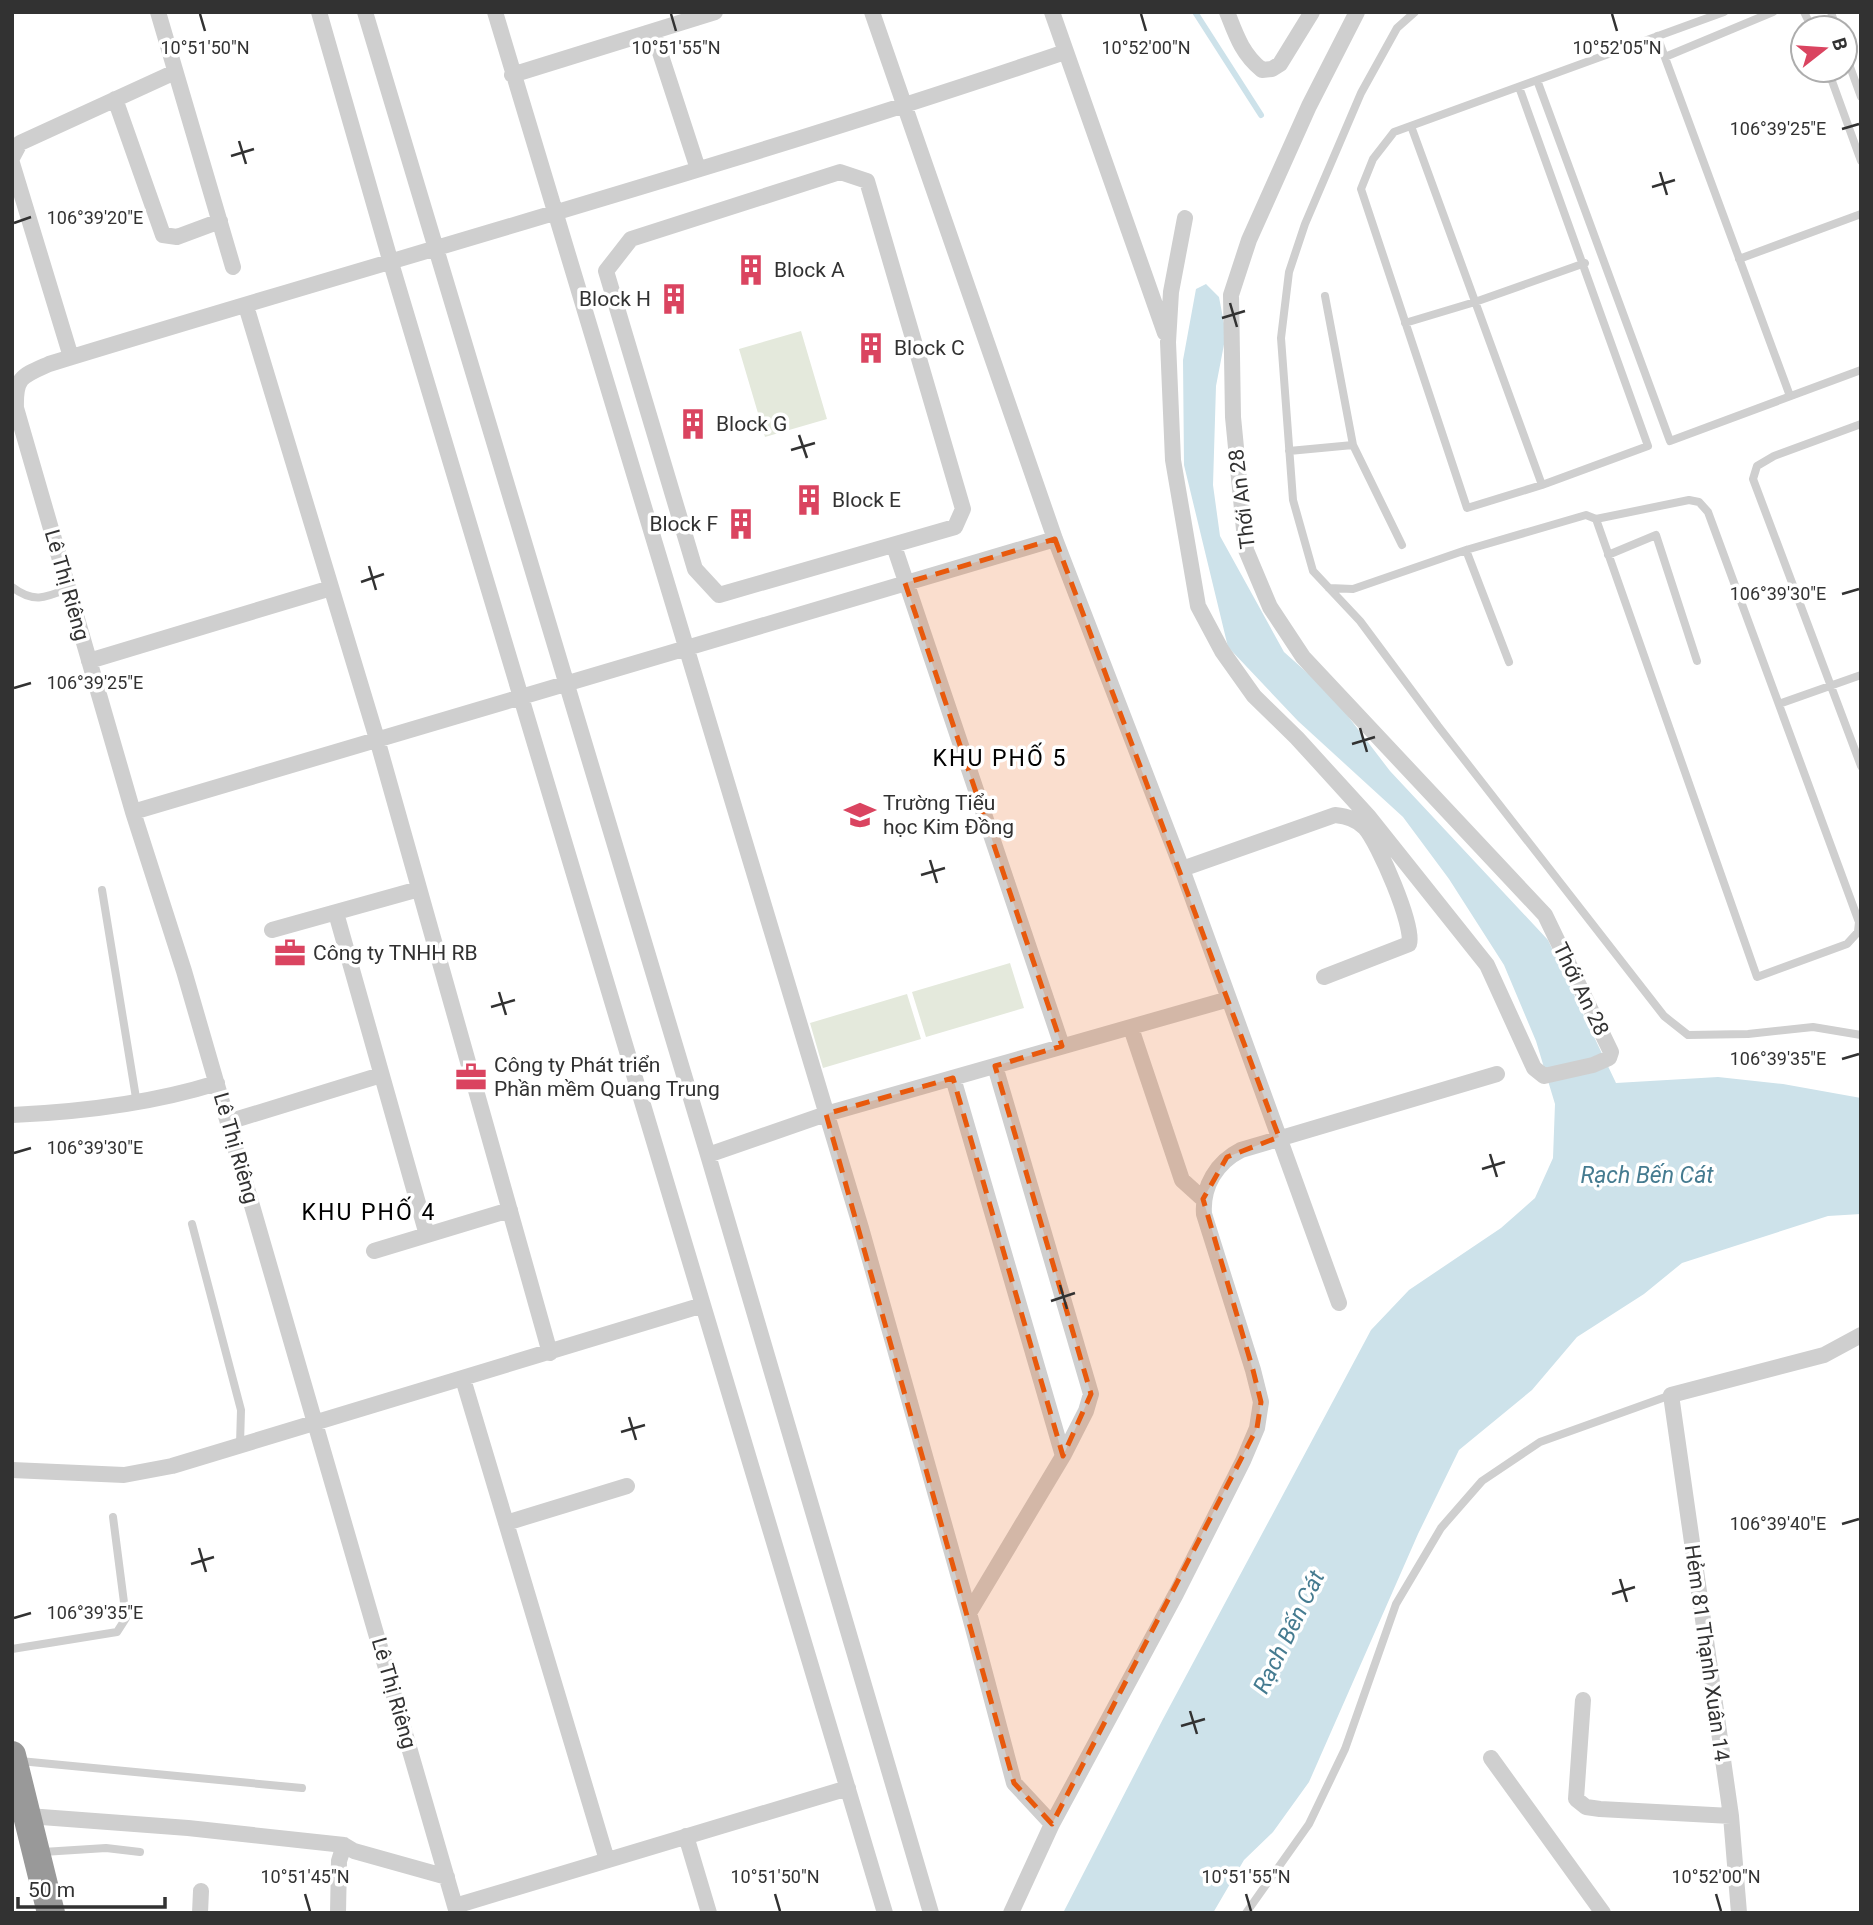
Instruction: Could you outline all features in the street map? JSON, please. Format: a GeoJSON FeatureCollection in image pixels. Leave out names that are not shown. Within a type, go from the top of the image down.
{"type":"FeatureCollection","features":[{"type":"Feature","properties":{"kind":"highway"},"geometry":{"type":"LineString","coordinates":[[13,1758],[33,1913]]}},
{"type":"Feature","properties":{"kind":"highway"},"geometry":{"type":"LineString","coordinates":[[20,1824],[36,1852],[51,1913]]}},
{"type":"Feature","properties":{"kind":"street"},"geometry":{"type":"LineString","coordinates":[[158,12],[233,267]]}},
{"type":"Feature","properties":{"kind":"street"},"geometry":{"type":"LineString","coordinates":[[319,12],[391,264],[885,1913]]}},
{"type":"Feature","properties":{"kind":"street"},"geometry":{"type":"LineString","coordinates":[[365,12],[568,684],[931,1913]]}},
{"type":"Feature","properties":{"kind":"street"},"geometry":{"type":"LineString","coordinates":[[495,12],[826,1114],[970,1613],[1014,1783],[1052,1824]]}},
{"type":"Feature","properties":{"kind":"street"},"geometry":{"type":"LineString","coordinates":[[512,75],[715,12]]}},
{"type":"Feature","properties":{"kind":"street"},"geometry":{"type":"LineString","coordinates":[[872,12],[1055,539],[1182,869],[1339,1303]]}},
{"type":"Feature","properties":{"kind":"street"},"geometry":{"type":"LineString","coordinates":[[1052,12],[1168,342]]}},
{"type":"Feature","properties":{"kind":"street"},"geometry":{"type":"LineString","coordinates":[[1227,12],[1240,46],[1262,70],[1272,69],[1280,64],[1312,12]]}},
{"type":"Feature","properties":{"kind":"street","name":"Thới An 28"},"geometry":{"type":"LineString","coordinates":[[1185,218],[1171,292],[1168,342],[1173,460],[1198,606],[1222,651],[1254,696],[1297,738],[1369,817],[1487,965],[1534,1068],[1544,1076],[1593,1065],[1609,1058],[1611,1052],[1545,915],[1303,657],[1270,607],[1246,550],[1233,417],[1231,295],[1260,215],[1309,106],[1357,12]]}},
{"type":"Feature","properties":{"kind":"street"},"geometry":{"type":"LineString","coordinates":[[653,31],[698,169]]}},
{"type":"Feature","properties":{"kind":"street"},"geometry":{"type":"LineString","coordinates":[[175,72],[20,143],[12,160],[71,358],[391,264],[906,106],[1065,52]]}},
{"type":"Feature","properties":{"kind":"street"},"geometry":{"type":"LineString","coordinates":[[115,99],[163,234],[177,237],[220,221]]}},
{"type":"Feature","properties":{"kind":"street"},"geometry":{"type":"LineString","coordinates":[[840,172],[867,181],[962,509],[955,527],[894,547],[719,595],[695,569],[606,271],[631,239],[840,172]]}},
{"type":"Feature","properties":{"kind":"street"},"geometry":{"type":"LineString","coordinates":[[246,306],[377,739],[550,1353]]}},
{"type":"Feature","properties":{"kind":"street","name":"Lê Thị Riêng"},"geometry":{"type":"LineString","coordinates":[[71,358],[35,370],[17,385],[16,408],[133,812],[217,1083],[456,1909]]}},
{"type":"Feature","properties":{"kind":"street"},"geometry":{"type":"LineString","coordinates":[[133,812],[1055,539]]}},
{"type":"Feature","properties":{"kind":"street"},"geometry":{"type":"LineString","coordinates":[[894,547],[1062,1046]]}},
{"type":"Feature","properties":{"kind":"street"},"geometry":{"type":"LineString","coordinates":[[89,661],[331,588]]}},
{"type":"Feature","properties":{"kind":"street"},"geometry":{"type":"LineString","coordinates":[[1182,869],[1335,815],[1355,820],[1370,835],[1386,867],[1405,915],[1411,940],[1409,944],[1324,977]]}},
{"type":"Feature","properties":{"kind":"street"},"geometry":{"type":"LineString","coordinates":[[272,930],[419,889]]}},
{"type":"Feature","properties":{"kind":"street"},"geometry":{"type":"LineString","coordinates":[[336,913],[427,1235]]}},
{"type":"Feature","properties":{"kind":"street"},"geometry":{"type":"LineString","coordinates":[[708,1155],[826,1114],[1229,999]]}},
{"type":"Feature","properties":{"kind":"street"},"geometry":{"type":"LineString","coordinates":[[1131,1028],[1182,1180],[1203,1199]]}},
{"type":"Feature","properties":{"kind":"street"},"geometry":{"type":"LineString","coordinates":[[970,1613],[1063,1456],[1086,1412],[1091,1394],[995,1066]]}},
{"type":"Feature","properties":{"kind":"street"},"geometry":{"type":"LineString","coordinates":[[1011,1913],[1052,1824],[1176,1594],[1257,1428],[1261,1402],[1204,1214],[1203,1199],[1215,1171],[1227,1157],[1279,1137],[1497,1074]]}},
{"type":"Feature","properties":{"kind":"street"},"geometry":{"type":"LineString","coordinates":[[228,1122],[382,1075]]}},
{"type":"Feature","properties":{"kind":"street"},"geometry":{"type":"LineString","coordinates":[[953,1077],[1063,1456]]}},
{"type":"Feature","properties":{"kind":"street"},"geometry":{"type":"LineString","coordinates":[[12,1115],[137,1104],[217,1083]]}},
{"type":"Feature","properties":{"kind":"street"},"geometry":{"type":"LineString","coordinates":[[374,1251],[510,1210]]}},
{"type":"Feature","properties":{"kind":"street"},"geometry":{"type":"LineString","coordinates":[[12,1470],[124,1475],[172,1466],[703,1305]]}},
{"type":"Feature","properties":{"kind":"street"},"geometry":{"type":"LineString","coordinates":[[1671,1395],[1824,1355],[1861,1335]]}},
{"type":"Feature","properties":{"kind":"street"},"geometry":{"type":"LineString","coordinates":[[463,1379],[607,1860]]}},
{"type":"Feature","properties":{"kind":"street","name":"Hẻm 81 Thạnh Xuân 14"},"geometry":{"type":"LineString","coordinates":[[1671,1395],[1731,1816],[1739,1913]]}},
{"type":"Feature","properties":{"kind":"street"},"geometry":{"type":"LineString","coordinates":[[506,1522],[627,1486]]}},
{"type":"Feature","properties":{"kind":"street"},"geometry":{"type":"LineString","coordinates":[[1583,1700],[1576,1798],[1581,1805],[1600,1809],[1731,1816]]}},
{"type":"Feature","properties":{"kind":"street"},"geometry":{"type":"LineString","coordinates":[[1491,1758],[1603,1913]]}},
{"type":"Feature","properties":{"kind":"street"},"geometry":{"type":"LineString","coordinates":[[456,1909],[607,1860],[848,1788]]}},
{"type":"Feature","properties":{"kind":"street"},"geometry":{"type":"LineString","coordinates":[[20,1824],[188,1828],[344,1845],[354,1851],[447,1877]]}},
{"type":"Feature","properties":{"kind":"street"},"geometry":{"type":"LineString","coordinates":[[686,1836],[709,1913]]}},
{"type":"Feature","properties":{"kind":"street"},"geometry":{"type":"LineString","coordinates":[[338,1913],[338,1861],[344,1845]]}},
{"type":"Feature","properties":{"kind":"street"},"geometry":{"type":"LineString","coordinates":[[200,1913],[201,1891]]}},
{"type":"Feature","properties":{"kind":"lane"},"geometry":{"type":"LineString","coordinates":[[1415,12],[1397,28],[1361,93],[1305,224],[1289,272],[1280,338],[1289,451],[1293,500],[1313,570],[1360,621],[1438,726],[1664,1016],[1688,1035],[1748,1034],[1813,1027],[1861,1035]]}},
{"type":"Feature","properties":{"kind":"lane"},"geometry":{"type":"LineString","coordinates":[[1519,87],[1648,446],[1542,485],[1467,508],[1360,189],[1373,159],[1394,132],[1724,12]]}},
{"type":"Feature","properties":{"kind":"lane"},"geometry":{"type":"LineString","coordinates":[[1665,57],[1773,12]]}},
{"type":"Feature","properties":{"kind":"lane"},"geometry":{"type":"LineString","coordinates":[[1657,36],[1790,396]]}},
{"type":"Feature","properties":{"kind":"lane"},"geometry":{"type":"LineString","coordinates":[[1537,80],[1670,441],[1861,370]]}},
{"type":"Feature","properties":{"kind":"lane"},"geometry":{"type":"LineString","coordinates":[[1833,84],[1861,161]]}},
{"type":"Feature","properties":{"kind":"lane"},"geometry":{"type":"LineString","coordinates":[[1411,126],[1542,485]]}},
{"type":"Feature","properties":{"kind":"lane"},"geometry":{"type":"LineString","coordinates":[[1739,259],[1861,214]]}},
{"type":"Feature","properties":{"kind":"lane"},"geometry":{"type":"LineString","coordinates":[[1405,323],[1475,302],[1584,263]]}},
{"type":"Feature","properties":{"kind":"lane"},"geometry":{"type":"LineString","coordinates":[[1325,296],[1353,445],[1402,545]]}},
{"type":"Feature","properties":{"kind":"lane"},"geometry":{"type":"LineString","coordinates":[[1861,424],[1773,456],[1757,466],[1753,479],[1861,766]]}},
{"type":"Feature","properties":{"kind":"lane"},"geometry":{"type":"LineString","coordinates":[[1289,451],[1353,445]]}},
{"type":"Feature","properties":{"kind":"lane"},"geometry":{"type":"LineString","coordinates":[[1329,588],[1353,589],[1466,550],[1586,514],[1595,519],[1689,500],[1699,502],[1708,512],[1859,922],[1858,932],[1847,944],[1757,977],[1595,519]]}},
{"type":"Feature","properties":{"kind":"lane"},"geometry":{"type":"LineString","coordinates":[[1608,555],[1656,535],[1697,661]]}},
{"type":"Feature","properties":{"kind":"lane"},"geometry":{"type":"LineString","coordinates":[[1466,550],[1510,662]]}},
{"type":"Feature","properties":{"kind":"lane"},"geometry":{"type":"LineString","coordinates":[[12,587],[23,595],[44,599],[67,589]]}},
{"type":"Feature","properties":{"kind":"lane"},"geometry":{"type":"LineString","coordinates":[[1779,704],[1861,675]]}},
{"type":"Feature","properties":{"kind":"lane"},"geometry":{"type":"LineString","coordinates":[[102,890],[137,1104]]}},
{"type":"Feature","properties":{"kind":"lane"},"geometry":{"type":"LineString","coordinates":[[192,1224],[241,1410],[240,1444]]}},
{"type":"Feature","properties":{"kind":"lane"},"geometry":{"type":"LineString","coordinates":[[1246,1913],[1308,1824],[1345,1749],[1396,1604],[1441,1528],[1482,1481],[1540,1442],[1671,1395]]}},
{"type":"Feature","properties":{"kind":"lane"},"geometry":{"type":"LineString","coordinates":[[12,1649],[117,1632],[122,1626],[126,1618],[113,1517]]}},
{"type":"Feature","properties":{"kind":"lane"},"geometry":{"type":"LineString","coordinates":[[13,1758],[302,1788]]}},
{"type":"Feature","properties":{"kind":"lane"},"geometry":{"type":"LineString","coordinates":[[36,1852],[106,1848],[140,1852]]}},
{"type":"Feature","properties":{"kind":"highlighted area"},"geometry":{"type":"Polygon","coordinates":[[[1055,539],[1279,1137],[1227,1157],[1203,1199],[1261,1402],[1257,1428],[1052,1824],[1014,1783],[826,1114],[953,1078],[1063,1456],[1091,1394],[995,1066],[1062,1046],[905,583],[1055,539]]]}},
{"type":"Feature","properties":{"kind":"shaded area"},"geometry":{"type":"Polygon","coordinates":[[[801,331],[827,419],[765,437],[739,349],[801,331]]]}},
{"type":"Feature","properties":{"kind":"shaded area"},"geometry":{"type":"Polygon","coordinates":[[[1010,963],[1024,1008],[926,1037],[912,992],[1010,963]]]}},
{"type":"Feature","properties":{"kind":"shaded area"},"geometry":{"type":"Polygon","coordinates":[[[907,994],[921,1039],[823,1068],[810,1023],[907,994]]]}},
{"type":"Feature","properties":{"kind":"water","name":"Rạch Bến Cát"},"geometry":{"type":"Polygon","coordinates":[[[1206,284],[1219,297],[1226,334],[1216,386],[1213,485],[1220,536],[1284,652],[1331,694],[1390,771],[1548,940],[1616,1083],[1718,1077],[1783,1084],[1861,1098],[1861,1214],[1828,1216],[1682,1263],[1644,1294],[1577,1337],[1532,1390],[1459,1450],[1418,1534],[1309,1782],[1273,1832],[1244,1860],[1213,1913],[1063,1913],[1163,1719],[1371,1330],[1409,1290],[1501,1228],[1535,1198],[1553,1158],[1555,1104],[1536,1041],[1504,965],[1449,879],[1403,817],[1298,721],[1228,647],[1184,465],[1183,360],[1196,289],[1206,284]]]}},
{"type":"Feature","properties":{"kind":"waterway"},"geometry":{"type":"LineString","coordinates":[[1195,12],[1261,115]]}},
{"type":"Feature","properties":{"kind":"place","name":"Block A"},"geometry":{"type":"Point","coordinates":[751,270]}},
{"type":"Feature","properties":{"kind":"place","name":"Block H"},"geometry":{"type":"Point","coordinates":[674,299]}},
{"type":"Feature","properties":{"kind":"place","name":"Block C"},"geometry":{"type":"Point","coordinates":[871,348]}},
{"type":"Feature","properties":{"kind":"place","name":"Block G"},"geometry":{"type":"Point","coordinates":[693,424]}},
{"type":"Feature","properties":{"kind":"place","name":"Block E"},"geometry":{"type":"Point","coordinates":[809,500]}},
{"type":"Feature","properties":{"kind":"place","name":"Block F"},"geometry":{"type":"Point","coordinates":[741,524]}},
{"type":"Feature","properties":{"kind":"place","name":"Trường Tiểu học Kim Đồng"},"geometry":{"type":"Point","coordinates":[860,815]}},
{"type":"Feature","properties":{"kind":"place","name":"Công ty TNHH RB"},"geometry":{"type":"Point","coordinates":[290,953]}},
{"type":"Feature","properties":{"kind":"place","name":"Công ty Phát triển Phần mềm Quang Trung"},"geometry":{"type":"Point","coordinates":[471,1077]}},
{"type":"Feature","properties":{"kind":"district","name":"KHU PHỐ 5"},"geometry":{"type":"Point","coordinates":[1000,758]}},
{"type":"Feature","properties":{"kind":"district","name":"KHU PHỐ 4"},"geometry":{"type":"Point","coordinates":[369,1212]}}]}
